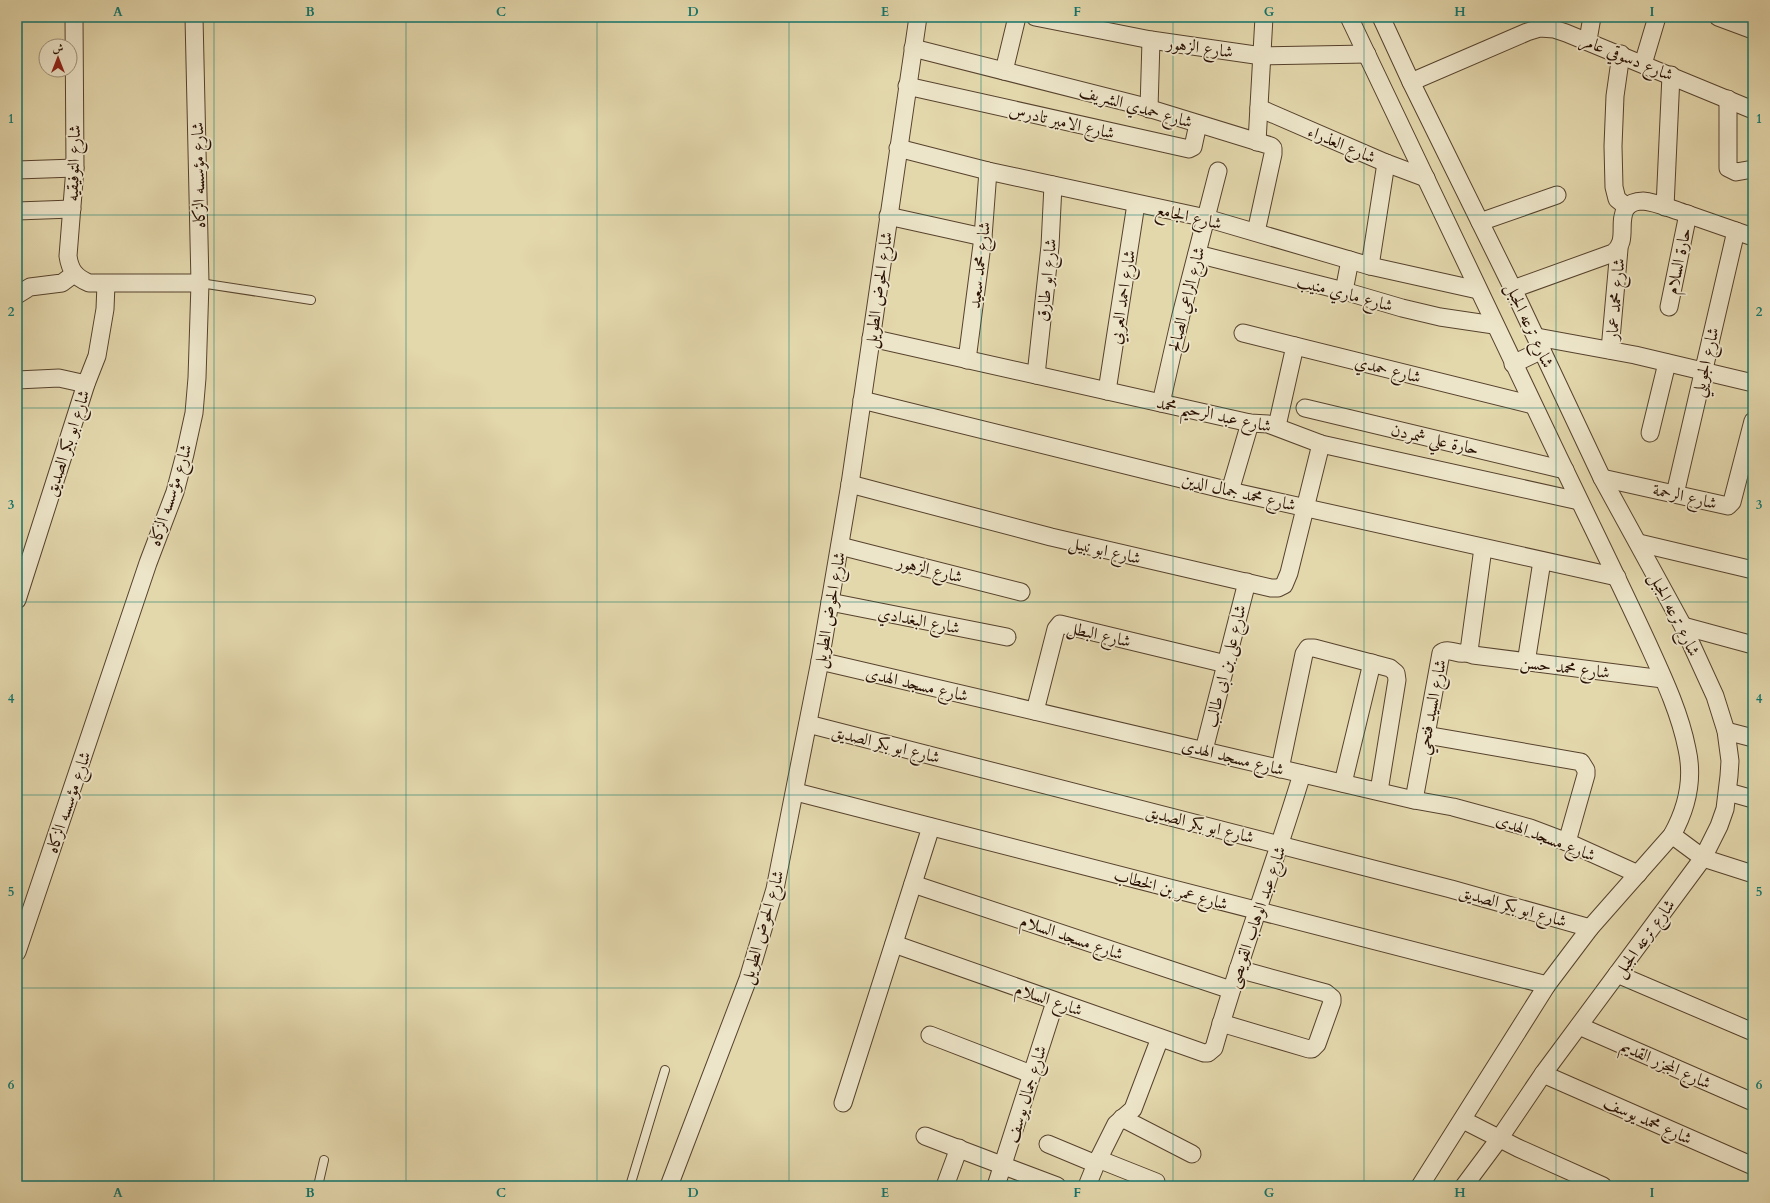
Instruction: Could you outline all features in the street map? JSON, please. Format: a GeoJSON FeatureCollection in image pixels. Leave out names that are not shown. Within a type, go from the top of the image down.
{"type":"FeatureCollection","features":[{"type":"Feature","properties":{"kind":"street","name":"شارع التوفيقيه"},"geometry":{"type":"LineString","coordinates":[[74,17],[75,168],[68,256],[70,267],[74,274]]}},
{"type":"Feature","properties":{"kind":"street","name":"شارع مؤسسه الزكاه"},"geometry":{"type":"LineString","coordinates":[[17,952],[148,563],[175,492],[194,413],[197,378],[200,283],[194,17]]}},
{"type":"Feature","properties":{"kind":"street","name":"شارع الحوض الطويل"},"geometry":{"type":"LineString","coordinates":[[669,1186],[758,950],[775,889],[796,792],[850,484],[918,17]]}},
{"type":"Feature","properties":{"kind":"street"},"geometry":{"type":"LineString","coordinates":[[1004,71],[1017,17]]}},
{"type":"Feature","properties":{"kind":"street","name":"شارع الزهور"},"geometry":{"type":"LineString","coordinates":[[1035,17],[1151,40],[1262,56],[1367,54]]}},
{"type":"Feature","properties":{"kind":"street"},"geometry":{"type":"LineString","coordinates":[[1257,142],[1264,17]]}},
{"type":"Feature","properties":{"kind":"street","name":"شارع ترعه الجبل"},"geometry":{"type":"LineString","coordinates":[[1349,17],[1494,325],[1617,577],[1664,679],[1682,730],[1690,766],[1690,784],[1687,802],[1672,835],[1590,928],[1547,985],[1420,1186]]}},
{"type":"Feature","properties":{"kind":"street","name":"شارع ترعه الجبل"},"geometry":{"type":"LineString","coordinates":[[1381,17],[1540,344],[1602,478],[1639,543],[1683,626],[1715,696],[1726,731],[1730,761],[1728,792],[1719,826],[1703,858],[1543,1074],[1499,1139],[1464,1186]]}},
{"type":"Feature","properties":{"kind":"street"},"geometry":{"type":"LineString","coordinates":[[1588,40],[1592,17]]}},
{"type":"Feature","properties":{"kind":"street"},"geometry":{"type":"LineString","coordinates":[[1643,64],[1657,17]]}},
{"type":"Feature","properties":{"kind":"street"},"geometry":{"type":"LineString","coordinates":[[1718,17],[1753,30]]}},
{"type":"Feature","properties":{"kind":"street","name":"شارع دسوقي عامر"},"geometry":{"type":"LineString","coordinates":[[1412,82],[1527,32],[1540,28],[1554,29],[1588,40],[1753,110]]}},
{"type":"Feature","properties":{"kind":"street"},"geometry":{"type":"LineString","coordinates":[[1149,109],[1151,40]]}},
{"type":"Feature","properties":{"kind":"street","name":"شارع حمدي الشريف"},"geometry":{"type":"LineString","coordinates":[[913,48],[1149,109],[1271,146],[1274,151],[1256,232]]}},
{"type":"Feature","properties":{"kind":"street"},"geometry":{"type":"LineString","coordinates":[[1621,54],[1615,96],[1613,146],[1614,187],[1617,199],[1627,207],[1634,202],[1642,201],[1665,207],[1753,237]]}},
{"type":"Feature","properties":{"kind":"street"},"geometry":{"type":"LineString","coordinates":[[1665,207],[1671,75]]}},
{"type":"Feature","properties":{"kind":"street","name":"شارع الامير تادرس"},"geometry":{"type":"LineString","coordinates":[[907,86],[1189,149],[1193,147],[1198,124]]}},
{"type":"Feature","properties":{"kind":"street"},"geometry":{"type":"LineString","coordinates":[[1728,99],[1728,168],[1736,172],[1753,168]]}},
{"type":"Feature","properties":{"kind":"street","name":"شارع العذراء"},"geometry":{"type":"LineString","coordinates":[[1259,108],[1386,163],[1426,178]]}},
{"type":"Feature","properties":{"kind":"street","name":"شارع الجامع"},"geometry":{"type":"LineString","coordinates":[[898,148],[988,171],[1206,218],[1370,266],[1478,290]]}},
{"type":"Feature","properties":{"kind":"street"},"geometry":{"type":"LineString","coordinates":[[1370,266],[1386,163]]}},
{"type":"Feature","properties":{"kind":"street"},"geometry":{"type":"LineString","coordinates":[[17,170],[75,168]]}},
{"type":"Feature","properties":{"kind":"street","name":"شارع محمد سعيد"},"geometry":{"type":"LineString","coordinates":[[967,360],[983,237],[988,171]]}},
{"type":"Feature","properties":{"kind":"street","name":"شارع الراعي الصالح"},"geometry":{"type":"LineString","coordinates":[[1161,403],[1218,171]]}},
{"type":"Feature","properties":{"kind":"street","name":"شارع ابو طارق"},"geometry":{"type":"LineString","coordinates":[[1036,375],[1050,246],[1053,185]]}},
{"type":"Feature","properties":{"kind":"street"},"geometry":{"type":"LineString","coordinates":[[1480,222],[1557,195]]}},
{"type":"Feature","properties":{"kind":"street","name":"شارع احمد العربي"},"geometry":{"type":"LineString","coordinates":[[1107,391],[1136,204]]}},
{"type":"Feature","properties":{"kind":"street","name":"شارع محمد عمار"},"geometry":{"type":"LineString","coordinates":[[1610,350],[1619,249],[1622,243],[1623,219],[1627,207]]}},
{"type":"Feature","properties":{"kind":"street"},"geometry":{"type":"LineString","coordinates":[[17,211],[72,209]]}},
{"type":"Feature","properties":{"kind":"street","name":"حارة السلام"},"geometry":{"type":"LineString","coordinates":[[1669,307],[1688,214]]}},
{"type":"Feature","properties":{"kind":"street"},"geometry":{"type":"LineString","coordinates":[[888,216],[983,237]]}},
{"type":"Feature","properties":{"kind":"street","name":"شارع الجويلي"},"geometry":{"type":"LineString","coordinates":[[1675,494],[1702,372],[1736,231]]}},
{"type":"Feature","properties":{"kind":"street"},"geometry":{"type":"LineString","coordinates":[[1513,289],[1613,253],[1619,249]]}},
{"type":"Feature","properties":{"kind":"street","name":"شارع ماري منيب"},"geometry":{"type":"LineString","coordinates":[[1197,254],[1440,317],[1494,325]]}},
{"type":"Feature","properties":{"kind":"street"},"geometry":{"type":"LineString","coordinates":[[1344,291],[1350,260]]}},
{"type":"Feature","properties":{"kind":"street"},"geometry":{"type":"LineString","coordinates":[[17,294],[30,287],[62,283],[74,274],[81,280],[89,283],[200,283]]}},
{"type":"Feature","properties":{"kind":"street","name":"شارع ابو بكر الصديق"},"geometry":{"type":"LineString","coordinates":[[17,600],[86,384],[97,356],[105,308],[106,284]]}},
{"type":"Feature","properties":{"kind":"street","name":"شارع حمدي"},"geometry":{"type":"LineString","coordinates":[[1243,333],[1533,405]]}},
{"type":"Feature","properties":{"kind":"street","name":"شارع عبد الرحيم محمد"},"geometry":{"type":"LineString","coordinates":[[871,338],[1250,423],[1277,426],[1321,444],[1580,501]]}},
{"type":"Feature","properties":{"kind":"street"},"geometry":{"type":"LineString","coordinates":[[1513,364],[1540,344],[1610,350],[1753,383]]}},
{"type":"Feature","properties":{"kind":"street"},"geometry":{"type":"LineString","coordinates":[[1277,426],[1295,346]]}},
{"type":"Feature","properties":{"kind":"street"},"geometry":{"type":"LineString","coordinates":[[1650,434],[1667,363]]}},
{"type":"Feature","properties":{"kind":"street"},"geometry":{"type":"LineString","coordinates":[[17,380],[59,378],[86,384]]}},
{"type":"Feature","properties":{"kind":"street","name":"شارع محمد جمال الدين"},"geometry":{"type":"LineString","coordinates":[[862,400],[1230,491],[1617,577]]}},
{"type":"Feature","properties":{"kind":"street","name":"حارة علي شمردن"},"geometry":{"type":"LineString","coordinates":[[1306,408],[1565,470]]}},
{"type":"Feature","properties":{"kind":"street","name":"شارع الرحمة"},"geometry":{"type":"LineString","coordinates":[[1602,478],[1726,506],[1732,504],[1753,421]]}},
{"type":"Feature","properties":{"kind":"street"},"geometry":{"type":"LineString","coordinates":[[1230,491],[1250,423]]}},
{"type":"Feature","properties":{"kind":"street"},"geometry":{"type":"LineString","coordinates":[[1305,508],[1321,444]]}},
{"type":"Feature","properties":{"kind":"street","name":"شارع ابو نبيل"},"geometry":{"type":"LineString","coordinates":[[850,484],[1051,537],[1271,588],[1278,588],[1284,585],[1289,573],[1305,508]]}},
{"type":"Feature","properties":{"kind":"street"},"geometry":{"type":"LineString","coordinates":[[1639,543],[1753,570]]}},
{"type":"Feature","properties":{"kind":"street","name":"شارع الزهور"},"geometry":{"type":"LineString","coordinates":[[840,546],[1021,592]]}},
{"type":"Feature","properties":{"kind":"street","name":"شارع السيد فتحي"},"geometry":{"type":"LineString","coordinates":[[1414,800],[1440,653],[1445,650],[1468,653],[1483,548]]}},
{"type":"Feature","properties":{"kind":"street"},"geometry":{"type":"LineString","coordinates":[[1526,663],[1542,561]]}},
{"type":"Feature","properties":{"kind":"street","name":"شارع على بن ابى طالب"},"geometry":{"type":"LineString","coordinates":[[1204,750],[1247,582]]}},
{"type":"Feature","properties":{"kind":"street","name":"شارع البغدادي"},"geometry":{"type":"LineString","coordinates":[[830,602],[1007,637]]}},
{"type":"Feature","properties":{"kind":"street","name":"شارع البطل"},"geometry":{"type":"LineString","coordinates":[[1035,711],[1056,628],[1060,624],[1226,664]]}},
{"type":"Feature","properties":{"kind":"street"},"geometry":{"type":"LineString","coordinates":[[1683,626],[1753,645]]}},
{"type":"Feature","properties":{"kind":"street"},"geometry":{"type":"LineString","coordinates":[[1280,769],[1304,654],[1308,648],[1314,648],[1390,668],[1394,670],[1397,676],[1379,791]]}},
{"type":"Feature","properties":{"kind":"street","name":"شارع محمد حسن"},"geometry":{"type":"LineString","coordinates":[[1468,653],[1526,663],[1664,679]]}},
{"type":"Feature","properties":{"kind":"street","name":"شارع مسجد الهدى"},"geometry":{"type":"LineString","coordinates":[[820,661],[1414,800],[1491,816],[1567,842],[1638,874]]}},
{"type":"Feature","properties":{"kind":"street"},"geometry":{"type":"LineString","coordinates":[[1343,783],[1372,663]]}},
{"type":"Feature","properties":{"kind":"street","name":"شارع ابو بكر الصديق"},"geometry":{"type":"LineString","coordinates":[[808,724],[1451,888],[1590,928]]}},
{"type":"Feature","properties":{"kind":"street"},"geometry":{"type":"LineString","coordinates":[[1726,731],[1753,738]]}},
{"type":"Feature","properties":{"kind":"street"},"geometry":{"type":"LineString","coordinates":[[1426,735],[1581,762],[1586,770],[1586,775],[1567,842]]}},
{"type":"Feature","properties":{"kind":"street","name":"شارع عبد الوهاب القويصى"},"geometry":{"type":"LineString","coordinates":[[1204,1053],[1208,1053],[1214,1048],[1231,990],[1258,912],[1302,774]]}},
{"type":"Feature","properties":{"kind":"street","name":"شارع عمر بن الخطاب"},"geometry":{"type":"LineString","coordinates":[[796,792],[1258,912],[1547,985]]}},
{"type":"Feature","properties":{"kind":"street"},"geometry":{"type":"LineString","coordinates":[[1728,792],[1753,800]]}},
{"type":"Feature","properties":{"kind":"street"},"geometry":{"type":"LineString","coordinates":[[843,1103],[932,827]]}},
{"type":"Feature","properties":{"kind":"street"},"geometry":{"type":"LineString","coordinates":[[1672,835],[1703,858],[1753,874]]}},
{"type":"Feature","properties":{"kind":"street","name":"شارع مسجد السلام"},"geometry":{"type":"LineString","coordinates":[[913,884],[1231,990]]}},
{"type":"Feature","properties":{"kind":"street","name":"شارع السلام"},"geometry":{"type":"LineString","coordinates":[[894,944],[1055,1002],[1204,1053]]}},
{"type":"Feature","properties":{"kind":"street"},"geometry":{"type":"LineString","coordinates":[[1221,1023],[1309,1049],[1315,1047],[1317,1044],[1332,1002],[1332,998],[1326,993],[1238,969]]}},
{"type":"Feature","properties":{"kind":"street"},"geometry":{"type":"LineString","coordinates":[[1617,974],[1753,1032]]}},
{"type":"Feature","properties":{"kind":"street","name":"شارع جمال يوسف"},"geometry":{"type":"LineString","coordinates":[[996,1186],[1055,1002]]}},
{"type":"Feature","properties":{"kind":"street","name":"شارع المجزر القديم"},"geometry":{"type":"LineString","coordinates":[[1579,1026],[1753,1102]]}},
{"type":"Feature","properties":{"kind":"street"},"geometry":{"type":"LineString","coordinates":[[930,1035],[1032,1074]]}},
{"type":"Feature","properties":{"kind":"street"},"geometry":{"type":"LineString","coordinates":[[1087,1186],[1097,1161],[1116,1124],[1133,1109],[1160,1038]]}},
{"type":"Feature","properties":{"kind":"street","name":"شارع محمد يوسف"},"geometry":{"type":"LineString","coordinates":[[1543,1074],[1753,1166]]}},
{"type":"Feature","properties":{"kind":"street"},"geometry":{"type":"LineString","coordinates":[[1122,1118],[1192,1154]]}},
{"type":"Feature","properties":{"kind":"street"},"geometry":{"type":"LineString","coordinates":[[1463,1120],[1499,1139],[1603,1186]]}},
{"type":"Feature","properties":{"kind":"street"},"geometry":{"type":"LineString","coordinates":[[926,1136],[1003,1165],[1029,1181],[1057,1186]]}},
{"type":"Feature","properties":{"kind":"street"},"geometry":{"type":"LineString","coordinates":[[1048,1144],[1156,1182],[1156,1186]]}},
{"type":"Feature","properties":{"kind":"street"},"geometry":{"type":"LineString","coordinates":[[945,1186],[959,1148]]}},
{"type":"Feature","properties":{"kind":"lane"},"geometry":{"type":"LineString","coordinates":[[200,283],[311,300]]}},
{"type":"Feature","properties":{"kind":"lane"},"geometry":{"type":"LineString","coordinates":[[630,1186],[665,1070]]}},
{"type":"Feature","properties":{"kind":"lane"},"geometry":{"type":"LineString","coordinates":[[318,1186],[324,1160]]}}]}
